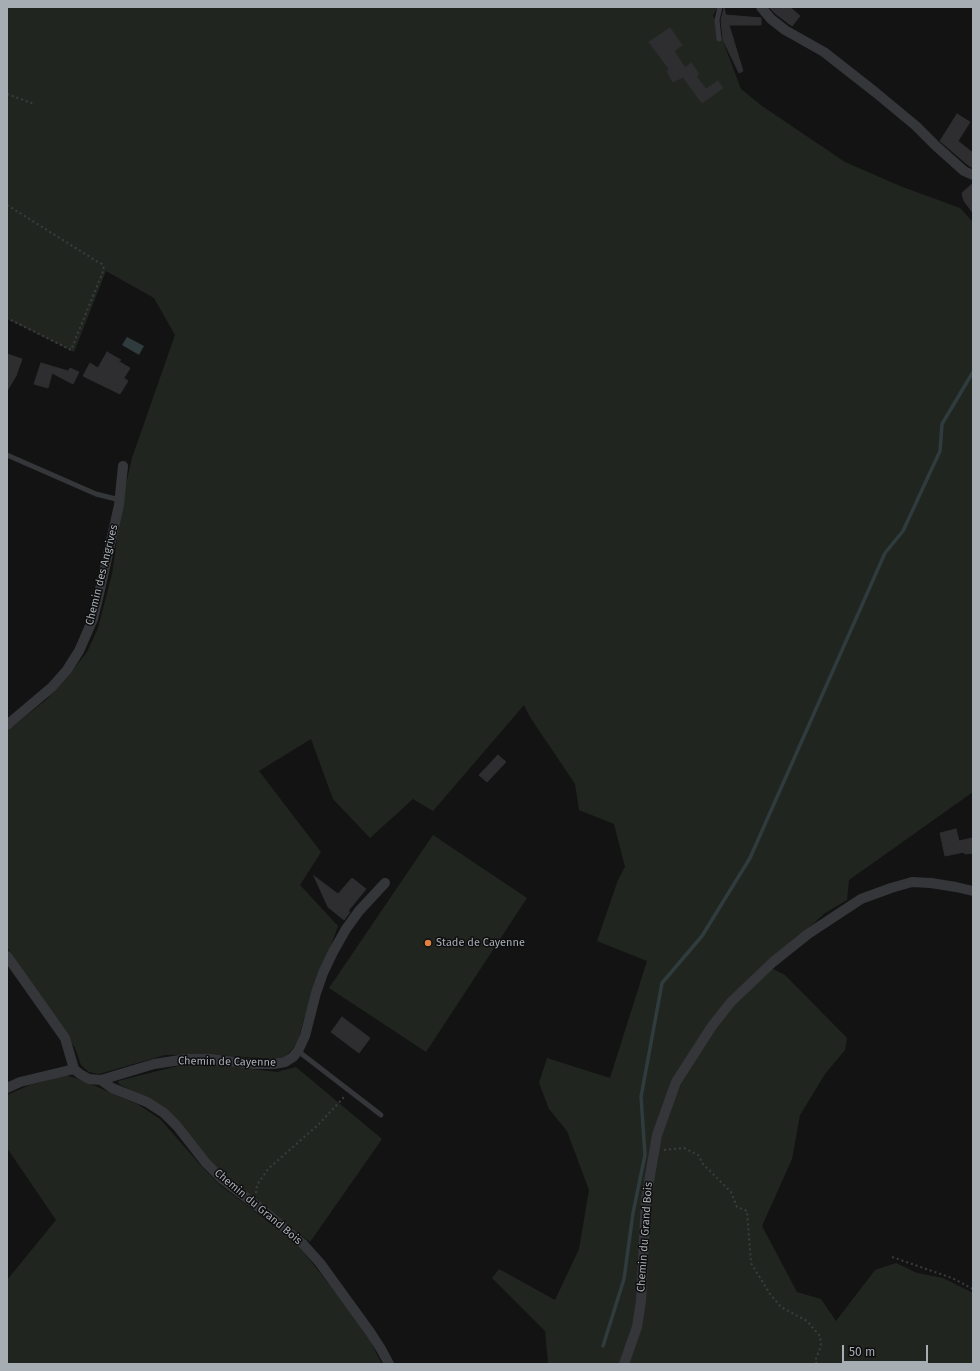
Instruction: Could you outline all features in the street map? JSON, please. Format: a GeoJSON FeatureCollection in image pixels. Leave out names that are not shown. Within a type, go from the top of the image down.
{"type":"FeatureCollection","features":[{"type":"Feature","properties":{"kind":"street"},"geometry":{"type":"LineString","coordinates":[[761,7],[771,19],[785,30],[824,52],[876,92],[916,126],[964,171],[973,175]]}},
{"type":"Feature","properties":{"kind":"street","name":"Chemin des Angrives"},"geometry":{"type":"LineString","coordinates":[[7,725],[52,687],[67,670],[79,651],[93,619],[120,500],[123,466]]}},
{"type":"Feature","properties":{"kind":"street","name":"Chemin du Grand Bois"},"geometry":{"type":"LineString","coordinates":[[624,1364],[637,1327],[641,1301],[646,1198],[657,1135],[676,1082],[712,1026],[731,1002],[779,958],[808,934],[861,899],[912,882],[956,887],[973,891]]}},
{"type":"Feature","properties":{"kind":"street"},"geometry":{"type":"LineString","coordinates":[[298,1051],[305,1036],[316,993],[323,973],[333,952],[346,929],[359,911],[385,883]]}},
{"type":"Feature","properties":{"kind":"street"},"geometry":{"type":"LineString","coordinates":[[7,956],[65,1038],[74,1069],[89,1079],[101,1080]]}},
{"type":"Feature","properties":{"kind":"street","name":"Chemin de Cayenne"},"geometry":{"type":"LineString","coordinates":[[101,1080],[154,1064],[187,1059],[274,1064],[284,1062],[293,1057],[298,1051]]}},
{"type":"Feature","properties":{"kind":"street"},"geometry":{"type":"LineString","coordinates":[[7,1088],[20,1082],[74,1069]]}},
{"type":"Feature","properties":{"kind":"street","name":"Chemin du Grand Bois"},"geometry":{"type":"LineString","coordinates":[[101,1080],[112,1088],[147,1102],[164,1113],[177,1126],[206,1163],[222,1179],[258,1206],[303,1244],[320,1263],[370,1332],[389,1364]]}},
{"type":"Feature","properties":{"kind":"lane"},"geometry":{"type":"LineString","coordinates":[[719,39],[717,20],[720,7]]}},
{"type":"Feature","properties":{"kind":"lane"},"geometry":{"type":"LineString","coordinates":[[7,455],[96,494],[120,500]]}},
{"type":"Feature","properties":{"kind":"lane"},"geometry":{"type":"LineString","coordinates":[[298,1051],[381,1115]]}},
{"type":"Feature","properties":{"kind":"path"},"geometry":{"type":"LineString","coordinates":[[7,94],[34,104]]}},
{"type":"Feature","properties":{"kind":"path"},"geometry":{"type":"LineString","coordinates":[[7,205],[102,264],[104,269],[72,350],[7,318]]}},
{"type":"Feature","properties":{"kind":"path"},"geometry":{"type":"LineString","coordinates":[[258,1206],[256,1195],[257,1185],[268,1169],[318,1125],[349,1091]]}},
{"type":"Feature","properties":{"kind":"path"},"geometry":{"type":"LineString","coordinates":[[655,1147],[666,1151],[684,1148],[698,1156],[703,1164],[731,1192],[737,1207],[746,1211],[751,1263],[770,1294],[781,1307],[807,1321],[820,1336],[821,1346],[815,1360],[815,1364]]}},
{"type":"Feature","properties":{"kind":"path"},"geometry":{"type":"LineString","coordinates":[[892,1257],[952,1278],[973,1289]]}},
{"type":"Feature","properties":{"kind":"shaded area"},"geometry":{"type":"Polygon","coordinates":[[[7,7],[718,7],[713,15],[741,89],[762,106],[845,162],[900,186],[960,208],[973,222],[973,792],[849,880],[847,900],[825,913],[767,966],[785,975],[847,1038],[845,1050],[825,1074],[800,1115],[792,1159],[762,1226],[797,1292],[821,1299],[836,1321],[875,1270],[896,1263],[917,1273],[943,1278],[973,1293],[973,1364],[547,1364],[545,1331],[492,1278],[499,1269],[555,1300],[579,1249],[589,1190],[567,1131],[549,1109],[539,1083],[547,1058],[610,1078],[647,961],[597,941],[618,880],[625,867],[614,824],[579,810],[575,784],[530,717],[524,705],[433,811],[413,799],[370,838],[333,799],[311,739],[259,771],[321,852],[300,885],[338,926],[303,1022],[299,1038],[293,1049],[284,1057],[273,1059],[216,1055],[165,1055],[99,1074],[89,1072],[81,1065],[75,1048],[7,947],[7,731],[46,700],[65,680],[87,652],[98,628],[112,574],[123,497],[132,458],[175,335],[154,298],[106,271],[74,352],[7,319],[7,7]]]}},
{"type":"Feature","properties":{"kind":"shaded area"},"geometry":{"type":"Polygon","coordinates":[[[127,337],[144,346],[139,355],[122,345],[127,337]]]}},
{"type":"Feature","properties":{"kind":"shaded area","name":"Stade de Cayenne"},"geometry":{"type":"Polygon","coordinates":[[[433,835],[527,898],[426,1052],[329,988],[433,835]]]}},
{"type":"Feature","properties":{"kind":"shaded area"},"geometry":{"type":"Polygon","coordinates":[[[210,1064],[277,1072],[296,1067],[382,1139],[310,1242],[227,1177],[148,1099],[119,1084],[118,1081],[182,1065],[210,1064]]]}},
{"type":"Feature","properties":{"kind":"shaded area"},"geometry":{"type":"Polygon","coordinates":[[[66,1075],[84,1081],[139,1105],[160,1119],[220,1185],[278,1229],[302,1250],[343,1302],[369,1339],[382,1364],[7,1364],[7,1280],[56,1220],[7,1148],[7,1095],[30,1085],[66,1075]]]}},
{"type":"Feature","properties":{"kind":"building"},"geometry":{"type":"Polygon","coordinates":[[[769,7],[790,7],[800,16],[792,26],[769,7]]]}},
{"type":"Feature","properties":{"kind":"building"},"geometry":{"type":"Polygon","coordinates":[[[724,8],[726,15],[761,18],[761,25],[729,25],[743,71],[739,73],[723,40],[721,20],[724,8]]]}},
{"type":"Feature","properties":{"kind":"building"},"geometry":{"type":"Polygon","coordinates":[[[670,28],[682,45],[674,51],[685,68],[691,63],[699,74],[696,76],[706,89],[718,81],[723,88],[702,103],[683,77],[673,82],[667,71],[669,69],[649,42],[670,28]]]}},
{"type":"Feature","properties":{"kind":"building"},"geometry":{"type":"Polygon","coordinates":[[[957,114],[970,122],[958,141],[973,153],[973,168],[940,141],[957,114]]]}},
{"type":"Feature","properties":{"kind":"building"},"geometry":{"type":"Polygon","coordinates":[[[973,183],[973,213],[964,201],[962,193],[973,183]]]}},
{"type":"Feature","properties":{"kind":"building"},"geometry":{"type":"Polygon","coordinates":[[[107,352],[121,360],[118,361],[130,368],[124,378],[128,381],[120,394],[83,376],[90,363],[98,368],[107,352]]]}},
{"type":"Feature","properties":{"kind":"building"},"geometry":{"type":"Polygon","coordinates":[[[7,354],[22,359],[16,376],[7,391],[7,354]]]}},
{"type":"Feature","properties":{"kind":"building"},"geometry":{"type":"Polygon","coordinates":[[[41,363],[68,371],[70,368],[79,372],[73,384],[52,373],[48,388],[34,384],[41,363]]]}},
{"type":"Feature","properties":{"kind":"building"},"geometry":{"type":"Polygon","coordinates":[[[498,755],[506,762],[487,782],[479,775],[498,755]]]}},
{"type":"Feature","properties":{"kind":"building"},"geometry":{"type":"Polygon","coordinates":[[[956,829],[959,841],[972,838],[973,853],[965,854],[964,852],[945,856],[940,833],[956,829]]]}},
{"type":"Feature","properties":{"kind":"building"},"geometry":{"type":"Polygon","coordinates":[[[314,876],[338,894],[352,878],[366,889],[348,911],[350,912],[344,920],[328,907],[314,876]]]}},
{"type":"Feature","properties":{"kind":"building"},"geometry":{"type":"Polygon","coordinates":[[[342,1017],[370,1038],[359,1053],[331,1032],[342,1017]]]}},
{"type":"Feature","properties":{"kind":"waterway"},"geometry":{"type":"LineString","coordinates":[[603,1346],[624,1279],[633,1213],[645,1155],[641,1097],[662,983],[702,936],[750,858],[885,553],[903,531],[940,451],[942,424],[973,372]]}},
{"type":"Feature","properties":{"kind":"place","name":"Stade de Cayenne"},"geometry":{"type":"Point","coordinates":[428,943]}}]}
